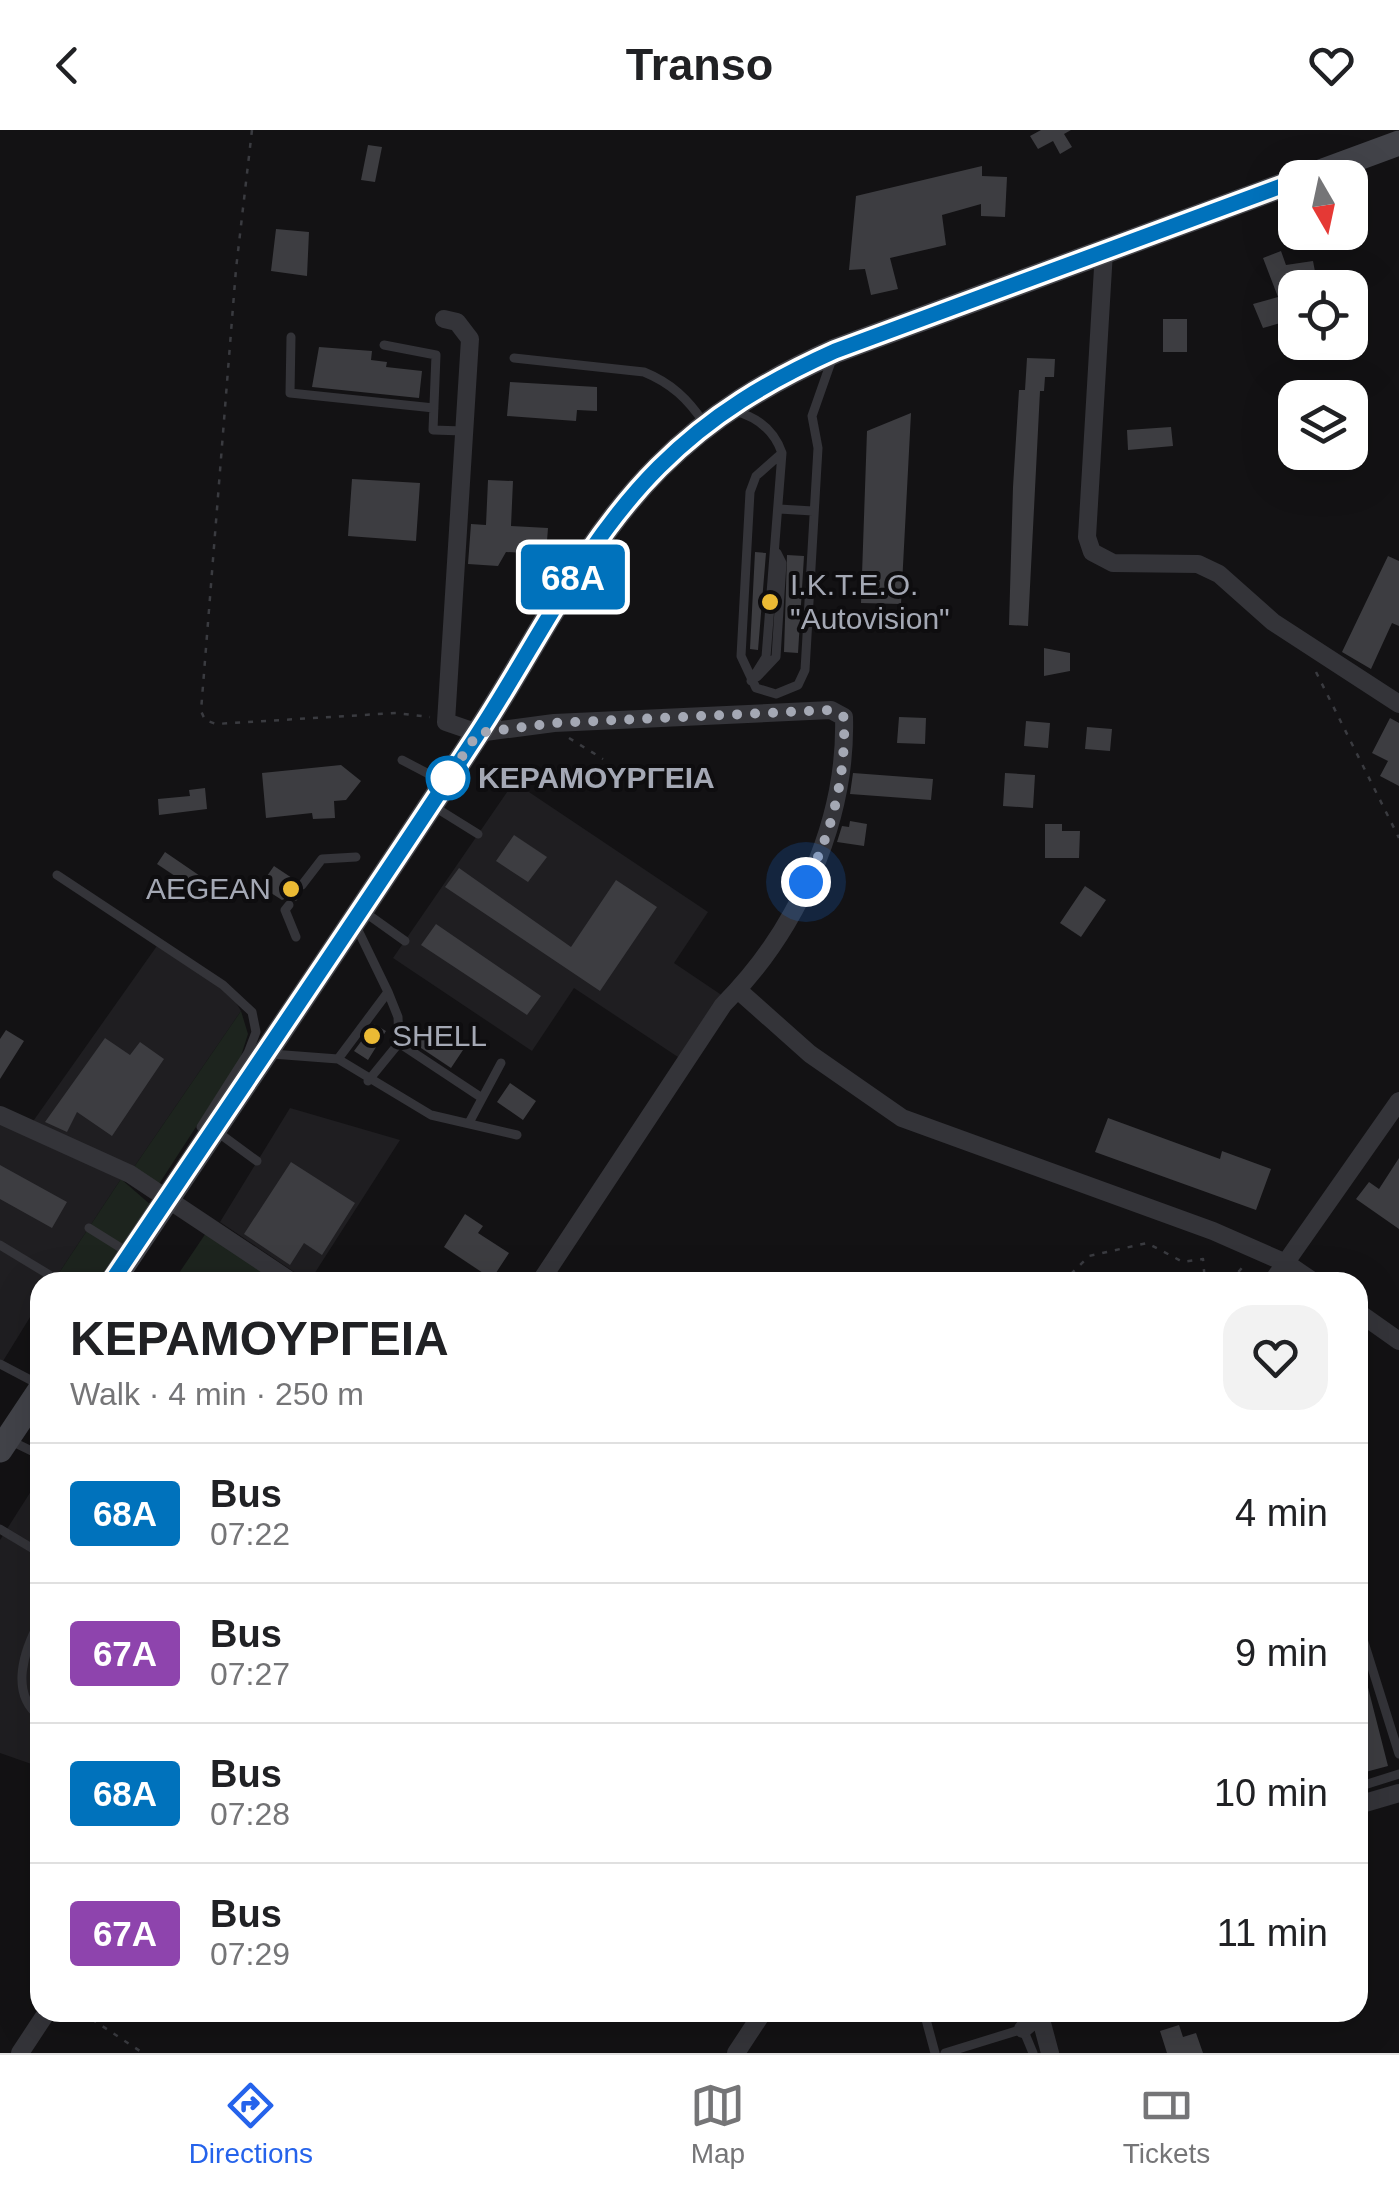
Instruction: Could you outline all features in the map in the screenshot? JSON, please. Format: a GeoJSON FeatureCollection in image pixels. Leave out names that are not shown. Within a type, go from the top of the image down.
{"type":"FeatureCollection","features":[{"type":"Feature","properties":{"kind":"street"},"geometry":{"type":"LineString","coordinates":[[1353,160],[1399,143]]}},
{"type":"Feature","properties":{"kind":"street"},"geometry":{"type":"LineString","coordinates":[[118,1272],[163,1196],[214,1129],[478,733],[589,551],[658,468],[716,418],[770,380],[835,351],[1278,187]]}},
{"type":"Feature","properties":{"kind":"street"},"geometry":{"type":"LineString","coordinates":[[1104,251],[1087,537],[1092,552],[1113,564],[1198,564],[1219,574],[1273,622],[1399,704]]}},
{"type":"Feature","properties":{"kind":"street"},"geometry":{"type":"LineString","coordinates":[[444,319],[457,322],[470,339],[446,722],[478,733],[554,723],[830,710],[844,717],[845,746],[831,830],[796,903],[738,990],[723,1005],[547,1272]]}},
{"type":"Feature","properties":{"kind":"street"},"geometry":{"type":"LineString","coordinates":[[738,990],[810,1054],[902,1118],[1150,1206],[1299,1272]]}},
{"type":"Feature","properties":{"kind":"street"},"geometry":{"type":"LineString","coordinates":[[1279,1272],[1399,1101]]}},
{"type":"Feature","properties":{"kind":"street"},"geometry":{"type":"LineString","coordinates":[[0,1115],[128,1173],[277,1272]]}},
{"type":"Feature","properties":{"kind":"street"},"geometry":{"type":"LineString","coordinates":[[1368,1319],[1399,1340]]}},
{"type":"Feature","properties":{"kind":"street"},"geometry":{"type":"LineString","coordinates":[[5,1434],[30,1401]]}},
{"type":"Feature","properties":{"kind":"street"},"geometry":{"type":"LineString","coordinates":[[1368,1802],[1399,1793]]}},
{"type":"Feature","properties":{"kind":"street"},"geometry":{"type":"LineString","coordinates":[[20,2053],[40,2022]]}},
{"type":"Feature","properties":{"kind":"street"},"geometry":{"type":"LineString","coordinates":[[736,2053],[756,2022]]}},
{"type":"Feature","properties":{"kind":"street"},"geometry":{"type":"LineString","coordinates":[[1033,2022],[1050,2053]]}},
{"type":"Feature","properties":{"kind":"lane"},"geometry":{"type":"LineString","coordinates":[[291,337],[290,392],[434,408]]}},
{"type":"Feature","properties":{"kind":"lane"},"geometry":{"type":"LineString","coordinates":[[384,346],[436,355],[433,430],[463,431]]}},
{"type":"Feature","properties":{"kind":"lane"},"geometry":{"type":"LineString","coordinates":[[782,453],[756,476],[750,492],[741,656],[751,681],[764,693],[788,692],[798,685],[804,670],[818,448],[812,416],[835,351]]}},
{"type":"Feature","properties":{"kind":"lane"},"geometry":{"type":"LineString","coordinates":[[514,358],[644,372],[663,380],[716,418],[762,422],[777,439],[782,453],[780,509],[777,553],[771,566],[766,657],[751,681]]}},
{"type":"Feature","properties":{"kind":"lane"},"geometry":{"type":"LineString","coordinates":[[780,509],[814,511]]}},
{"type":"Feature","properties":{"kind":"lane"},"geometry":{"type":"LineString","coordinates":[[402,760],[478,834]]}},
{"type":"Feature","properties":{"kind":"lane"},"geometry":{"type":"LineString","coordinates":[[302,885],[322,859],[356,857]]}},
{"type":"Feature","properties":{"kind":"lane"},"geometry":{"type":"LineString","coordinates":[[57,875],[252,1012],[256,1032],[248,1053],[163,1196]]}},
{"type":"Feature","properties":{"kind":"lane"},"geometry":{"type":"LineString","coordinates":[[289,905],[285,910],[296,937]]}},
{"type":"Feature","properties":{"kind":"lane"},"geometry":{"type":"LineString","coordinates":[[357,915],[405,941]]}},
{"type":"Feature","properties":{"kind":"lane"},"geometry":{"type":"LineString","coordinates":[[357,915],[398,1018],[399,1043],[368,1080]]}},
{"type":"Feature","properties":{"kind":"lane"},"geometry":{"type":"LineString","coordinates":[[338,1059],[388,992]]}},
{"type":"Feature","properties":{"kind":"lane"},"geometry":{"type":"LineString","coordinates":[[399,1043],[482,1098]]}},
{"type":"Feature","properties":{"kind":"lane"},"geometry":{"type":"LineString","coordinates":[[264,1054],[338,1059],[432,1115],[518,1135]]}},
{"type":"Feature","properties":{"kind":"lane"},"geometry":{"type":"LineString","coordinates":[[470,1122],[501,1063]]}},
{"type":"Feature","properties":{"kind":"lane"},"geometry":{"type":"LineString","coordinates":[[214,1129],[257,1161]]}},
{"type":"Feature","properties":{"kind":"lane"},"geometry":{"type":"LineString","coordinates":[[88,1228],[130,1254]]}},
{"type":"Feature","properties":{"kind":"lane"},"geometry":{"type":"LineString","coordinates":[[0,1246],[44,1272]]}},
{"type":"Feature","properties":{"kind":"lane"},"geometry":{"type":"LineString","coordinates":[[0,1364],[30,1382]]}},
{"type":"Feature","properties":{"kind":"lane"},"geometry":{"type":"LineString","coordinates":[[5,1434],[30,1449]]}},
{"type":"Feature","properties":{"kind":"lane"},"geometry":{"type":"LineString","coordinates":[[0,1529],[30,1547]]}},
{"type":"Feature","properties":{"kind":"lane"},"geometry":{"type":"LineString","coordinates":[[30,1638],[20,1685],[30,1710]]}},
{"type":"Feature","properties":{"kind":"lane"},"geometry":{"type":"LineString","coordinates":[[1368,1656],[1399,1754]]}},
{"type":"Feature","properties":{"kind":"lane"},"geometry":{"type":"LineString","coordinates":[[1368,1784],[1399,1774]]}},
{"type":"Feature","properties":{"kind":"lane"},"geometry":{"type":"LineString","coordinates":[[926,2022],[934,2053]]}},
{"type":"Feature","properties":{"kind":"lane"},"geometry":{"type":"LineString","coordinates":[[945,2053],[1021,2022]]}},
{"type":"Feature","properties":{"kind":"lane"},"geometry":{"type":"LineString","coordinates":[[1031,2022],[1033,2053]]}},
{"type":"Feature","properties":{"kind":"path"},"geometry":{"type":"LineString","coordinates":[[252,130],[236,269],[202,711],[205,720],[216,724],[396,713],[446,722]]}},
{"type":"Feature","properties":{"kind":"path"},"geometry":{"type":"LineString","coordinates":[[1316,673],[1399,838]]}},
{"type":"Feature","properties":{"kind":"path"},"geometry":{"type":"LineString","coordinates":[[554,723],[572,741],[603,759]]}},
{"type":"Feature","properties":{"kind":"path"},"geometry":{"type":"LineString","coordinates":[[1073,1272],[1089,1256],[1146,1243],[1183,1262],[1203,1259],[1204,1272]]}},
{"type":"Feature","properties":{"kind":"path"},"geometry":{"type":"LineString","coordinates":[[1236,1272],[1240,1265],[1252,1260]]}},
{"type":"Feature","properties":{"kind":"path"},"geometry":{"type":"LineString","coordinates":[[96,2022],[143,2053]]}},
{"type":"Feature","properties":{"kind":"shaded area"},"geometry":{"type":"Polygon","coordinates":[[[514,782],[708,912],[674,963],[723,996],[681,1059],[574,988],[532,1051],[393,958],[514,782]]]}},
{"type":"Feature","properties":{"kind":"shaded area"},"geometry":{"type":"Polygon","coordinates":[[[159,943],[232,996],[241,1011],[130,1173],[29,1127],[159,943]]]}},
{"type":"Feature","properties":{"kind":"shaded area"},"geometry":{"type":"Polygon","coordinates":[[[241,1011],[248,1034],[240,1059],[159,1184],[130,1173],[241,1011]]]}},
{"type":"Feature","properties":{"kind":"shaded area"},"geometry":{"type":"Polygon","coordinates":[[[290,1108],[400,1140],[315,1272],[294,1272],[220,1222],[290,1108]]]}},
{"type":"Feature","properties":{"kind":"shaded area"},"geometry":{"type":"Polygon","coordinates":[[[0,1124],[121,1179],[60,1272],[30,1272],[30,1317],[0,1366],[0,1124]]]}},
{"type":"Feature","properties":{"kind":"shaded area"},"geometry":{"type":"Polygon","coordinates":[[[121,1179],[152,1206],[107,1272],[60,1272],[121,1179]]]}},
{"type":"Feature","properties":{"kind":"shaded area"},"geometry":{"type":"Polygon","coordinates":[[[208,1230],[270,1272],[180,1272],[208,1230]]]}},
{"type":"Feature","properties":{"kind":"shaded area"},"geometry":{"type":"Polygon","coordinates":[[[30,1493],[30,1764],[0,1753],[0,1540],[30,1493]]]}},
{"type":"Feature","properties":{"kind":"building"},"geometry":{"type":"Polygon","coordinates":[[[1041,130],[1071,130],[1064,134],[1072,147],[1060,154],[1053,141],[1038,149],[1030,136],[1041,130]]]}},
{"type":"Feature","properties":{"kind":"building"},"geometry":{"type":"Polygon","coordinates":[[[368,145],[382,147],[375,182],[361,180],[368,145]]]}},
{"type":"Feature","properties":{"kind":"building"},"geometry":{"type":"Polygon","coordinates":[[[982,166],[982,176],[1007,177],[1005,217],[981,216],[981,204],[942,215],[946,245],[890,258],[898,289],[871,295],[865,269],[849,270],[856,196],[982,166]]]}},
{"type":"Feature","properties":{"kind":"building"},"geometry":{"type":"Polygon","coordinates":[[[276,229],[309,232],[307,276],[271,271],[276,229]]]}},
{"type":"Feature","properties":{"kind":"building"},"geometry":{"type":"Polygon","coordinates":[[[1281,251],[1286,265],[1313,261],[1315,270],[1278,270],[1278,297],[1263,258],[1281,251]]]}},
{"type":"Feature","properties":{"kind":"building"},"geometry":{"type":"Polygon","coordinates":[[[1278,297],[1278,324],[1263,328],[1253,304],[1278,297]]]}},
{"type":"Feature","properties":{"kind":"building"},"geometry":{"type":"Polygon","coordinates":[[[1163,319],[1187,319],[1187,352],[1163,352],[1163,319]]]}},
{"type":"Feature","properties":{"kind":"building"},"geometry":{"type":"Polygon","coordinates":[[[319,347],[372,351],[371,360],[387,362],[386,367],[422,371],[419,398],[312,387],[319,347]]]}},
{"type":"Feature","properties":{"kind":"building"},"geometry":{"type":"Polygon","coordinates":[[[1027,358],[1055,359],[1054,377],[1045,377],[1044,391],[1040,391],[1028,626],[1009,625],[1019,390],[1025,390],[1027,358]]]}},
{"type":"Feature","properties":{"kind":"building"},"geometry":{"type":"Polygon","coordinates":[[[510,382],[597,387],[597,411],[577,410],[576,421],[507,416],[510,382]]]}},
{"type":"Feature","properties":{"kind":"building"},"geometry":{"type":"Polygon","coordinates":[[[911,413],[901,604],[861,603],[867,431],[911,413]]]}},
{"type":"Feature","properties":{"kind":"building"},"geometry":{"type":"Polygon","coordinates":[[[1171,427],[1173,446],[1128,450],[1127,430],[1171,427]]]}},
{"type":"Feature","properties":{"kind":"building"},"geometry":{"type":"Polygon","coordinates":[[[352,479],[420,483],[416,541],[348,536],[352,479]]]}},
{"type":"Feature","properties":{"kind":"building"},"geometry":{"type":"Polygon","coordinates":[[[488,480],[513,481],[511,526],[548,528],[546,554],[506,552],[498,566],[468,564],[471,524],[486,525],[488,480]]]}},
{"type":"Feature","properties":{"kind":"building"},"geometry":{"type":"Polygon","coordinates":[[[755,552],[766,553],[758,650],[750,649],[755,552]]]}},
{"type":"Feature","properties":{"kind":"building"},"geometry":{"type":"Polygon","coordinates":[[[787,555],[804,556],[798,653],[784,652],[787,555]]]}},
{"type":"Feature","properties":{"kind":"building"},"geometry":{"type":"Polygon","coordinates":[[[1388,556],[1399,561],[1399,626],[1392,623],[1371,669],[1342,652],[1388,556]]]}},
{"type":"Feature","properties":{"kind":"building"},"geometry":{"type":"Polygon","coordinates":[[[1044,648],[1070,653],[1070,671],[1044,676],[1044,648]]]}},
{"type":"Feature","properties":{"kind":"building"},"geometry":{"type":"Polygon","coordinates":[[[899,717],[926,718],[925,744],[897,743],[899,717]]]}},
{"type":"Feature","properties":{"kind":"building"},"geometry":{"type":"Polygon","coordinates":[[[1390,718],[1399,723],[1399,786],[1380,776],[1388,761],[1372,753],[1390,718]]]}},
{"type":"Feature","properties":{"kind":"building"},"geometry":{"type":"Polygon","coordinates":[[[1026,721],[1050,723],[1048,748],[1024,746],[1026,721]]]}},
{"type":"Feature","properties":{"kind":"building"},"geometry":{"type":"Polygon","coordinates":[[[1087,727],[1112,729],[1110,751],[1085,749],[1087,727]]]}},
{"type":"Feature","properties":{"kind":"building"},"geometry":{"type":"Polygon","coordinates":[[[341,765],[361,781],[346,800],[334,801],[335,818],[313,819],[312,813],[266,818],[262,773],[341,765]]]}},
{"type":"Feature","properties":{"kind":"building"},"geometry":{"type":"Polygon","coordinates":[[[853,773],[933,779],[931,800],[850,794],[853,773]]]}},
{"type":"Feature","properties":{"kind":"building"},"geometry":{"type":"Polygon","coordinates":[[[1005,773],[1035,775],[1033,808],[1003,806],[1005,773]]]}},
{"type":"Feature","properties":{"kind":"building"},"geometry":{"type":"Polygon","coordinates":[[[205,788],[207,809],[159,815],[158,799],[190,796],[189,790],[205,788]]]}},
{"type":"Feature","properties":{"kind":"building"},"geometry":{"type":"Polygon","coordinates":[[[850,821],[867,824],[864,846],[837,842],[842,826],[849,827],[850,821]]]}},
{"type":"Feature","properties":{"kind":"building"},"geometry":{"type":"Polygon","coordinates":[[[1045,824],[1062,824],[1062,831],[1080,831],[1079,858],[1045,858],[1045,824]]]}},
{"type":"Feature","properties":{"kind":"building"},"geometry":{"type":"Polygon","coordinates":[[[514,835],[547,857],[528,882],[496,861],[514,835]]]}},
{"type":"Feature","properties":{"kind":"building"},"geometry":{"type":"Polygon","coordinates":[[[165,852],[222,891],[214,902],[157,864],[165,852]]]}},
{"type":"Feature","properties":{"kind":"building"},"geometry":{"type":"Polygon","coordinates":[[[274,866],[295,880],[295,889],[302,893],[296,901],[289,897],[282,900],[260,886],[274,866]]]}},
{"type":"Feature","properties":{"kind":"building"},"geometry":{"type":"Polygon","coordinates":[[[459,868],[571,947],[616,880],[657,907],[600,991],[445,887],[459,868]]]}},
{"type":"Feature","properties":{"kind":"building"},"geometry":{"type":"Polygon","coordinates":[[[1085,886],[1106,900],[1081,937],[1060,923],[1085,886]]]}},
{"type":"Feature","properties":{"kind":"building"},"geometry":{"type":"Polygon","coordinates":[[[436,924],[541,996],[527,1015],[421,945],[436,924]]]}},
{"type":"Feature","properties":{"kind":"building"},"geometry":{"type":"Polygon","coordinates":[[[374,1024],[386,1031],[368,1060],[354,1051],[374,1024]]]}},
{"type":"Feature","properties":{"kind":"building"},"geometry":{"type":"Polygon","coordinates":[[[428,1024],[465,1047],[451,1068],[415,1044],[428,1024]]]}},
{"type":"Feature","properties":{"kind":"building"},"geometry":{"type":"Polygon","coordinates":[[[6,1030],[24,1041],[0,1079],[0,1039],[6,1030]]]}},
{"type":"Feature","properties":{"kind":"building"},"geometry":{"type":"Polygon","coordinates":[[[105,1038],[130,1055],[140,1042],[164,1059],[112,1136],[77,1112],[67,1132],[45,1122],[105,1038]]]}},
{"type":"Feature","properties":{"kind":"building"},"geometry":{"type":"Polygon","coordinates":[[[510,1083],[536,1101],[523,1120],[497,1102],[510,1083]]]}},
{"type":"Feature","properties":{"kind":"building"},"geometry":{"type":"Polygon","coordinates":[[[1108,1118],[1220,1159],[1222,1151],[1271,1169],[1256,1210],[1095,1152],[1108,1118]]]}},
{"type":"Feature","properties":{"kind":"building"},"geometry":{"type":"Polygon","coordinates":[[[1399,1158],[1399,1229],[1356,1199],[1369,1182],[1379,1189],[1399,1158]]]}},
{"type":"Feature","properties":{"kind":"building"},"geometry":{"type":"Polygon","coordinates":[[[291,1162],[355,1203],[322,1255],[304,1243],[290,1265],[244,1234],[291,1162]]]}},
{"type":"Feature","properties":{"kind":"building"},"geometry":{"type":"Polygon","coordinates":[[[0,1165],[67,1202],[52,1228],[0,1199],[0,1165]]]}},
{"type":"Feature","properties":{"kind":"building"},"geometry":{"type":"Polygon","coordinates":[[[465,1214],[483,1226],[478,1233],[509,1253],[497,1272],[482,1272],[444,1247],[465,1214]]]}},
{"type":"Feature","properties":{"kind":"building"},"geometry":{"type":"Polygon","coordinates":[[[1368,1688],[1388,1766],[1368,1771],[1368,1688]]]}},
{"type":"Feature","properties":{"kind":"building"},"geometry":{"type":"Polygon","coordinates":[[[1179,2025],[1183,2037],[1196,2033],[1203,2053],[1167,2053],[1160,2031],[1179,2025]]]}},
{"type":"Feature","properties":{"kind":"bus line","name":"68Α"},"geometry":{"type":"LineString","coordinates":[[118,1272],[478,733],[589,551],[658,468],[705,426],[770,380],[835,351],[1278,187]]}},
{"type":"Feature","properties":{"kind":"place","name":"I.Κ.Τ.Ε.Ο. \"Autovision\""},"geometry":{"type":"Point","coordinates":[770,602]}},
{"type":"Feature","properties":{"kind":"place","name":"ΚΕΡΑΜΟΥΡΓΕΙΑ"},"geometry":{"type":"Point","coordinates":[448,778]}},
{"type":"Feature","properties":{"kind":"place","name":"AEGEAN"},"geometry":{"type":"Point","coordinates":[291,889]}},
{"type":"Feature","properties":{"kind":"place","name":"SHELL"},"geometry":{"type":"Point","coordinates":[372,1036]}},
{"type":"Feature","properties":{"kind":"route"},"geometry":{"type":"LineString","coordinates":[[448,778],[445,782],[478,733],[554,723],[830,710],[844,717],[845,746],[831,830],[806,882]]}}]}
